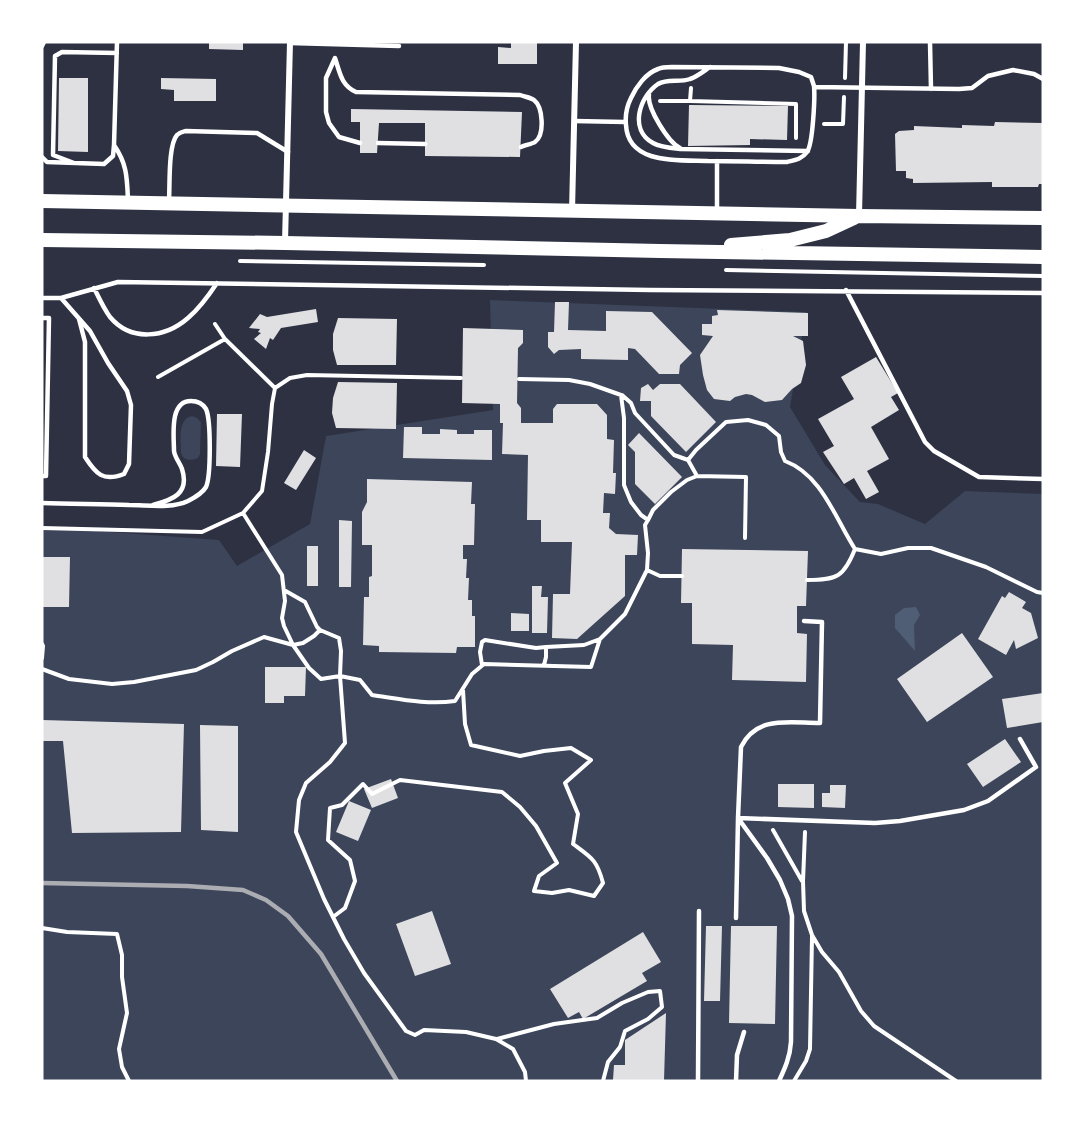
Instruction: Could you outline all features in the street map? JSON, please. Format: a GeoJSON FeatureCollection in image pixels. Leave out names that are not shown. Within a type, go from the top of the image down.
{"type":"FeatureCollection","features":[{"type":"Feature","properties":{"kind":"main road"},"geometry":{"type":"LineString","coordinates":[[42,201],[572,212],[1043,218]]}},
{"type":"Feature","properties":{"kind":"main road"},"geometry":{"type":"LineString","coordinates":[[660,251],[790,240],[826,231],[859,216]]}},
{"type":"Feature","properties":{"kind":"main road"},"geometry":{"type":"LineString","coordinates":[[42,240],[1043,257]]}},
{"type":"Feature","properties":{"kind":"street"},"geometry":{"type":"LineString","coordinates":[[572,212],[576,42]]}},
{"type":"Feature","properties":{"kind":"street"},"geometry":{"type":"LineString","coordinates":[[859,216],[863,42]]}},
{"type":"Feature","properties":{"kind":"street"},"geometry":{"type":"LineString","coordinates":[[285,243],[290,43]]}},
{"type":"Feature","properties":{"kind":"lane"},"geometry":{"type":"LineString","coordinates":[[42,46],[44,42]]}},
{"type":"Feature","properties":{"kind":"lane"},"geometry":{"type":"LineString","coordinates":[[42,157],[47,162],[104,164],[113,156],[117,42]]}},
{"type":"Feature","properties":{"kind":"lane"},"geometry":{"type":"LineString","coordinates":[[930,42],[931,89]]}},
{"type":"Feature","properties":{"kind":"lane"},"geometry":{"type":"LineString","coordinates":[[290,43],[399,46]]}},
{"type":"Feature","properties":{"kind":"lane"},"geometry":{"type":"LineString","coordinates":[[335,45],[335,58],[343,83],[356,92],[520,95],[533,99],[539,105],[541,113],[541,134],[536,142],[521,147]]}},
{"type":"Feature","properties":{"kind":"lane"},"geometry":{"type":"LineString","coordinates":[[74,163],[53,155],[55,56],[62,52],[117,53]]}},
{"type":"Feature","properties":{"kind":"lane"},"geometry":{"type":"LineString","coordinates":[[335,58],[326,78],[326,112],[329,123],[339,137],[360,143]]}},
{"type":"Feature","properties":{"kind":"lane"},"geometry":{"type":"LineString","coordinates":[[672,67],[779,68],[811,77],[814,87],[811,140],[807,151],[798,160],[787,162],[663,159],[640,151],[631,144],[626,133],[628,104],[634,91],[644,78],[657,69],[672,67]]}},
{"type":"Feature","properties":{"kind":"lane"},"geometry":{"type":"LineString","coordinates":[[710,67],[691,79],[669,80],[660,83],[650,92],[639,111],[639,121],[645,138],[654,144],[683,149],[807,151]]}},
{"type":"Feature","properties":{"kind":"lane"},"geometry":{"type":"LineString","coordinates":[[814,87],[972,88],[988,76],[1013,70],[1043,78]]}},
{"type":"Feature","properties":{"kind":"lane"},"geometry":{"type":"LineString","coordinates":[[650,92],[648,100],[650,108],[671,141],[683,149]]}},
{"type":"Feature","properties":{"kind":"lane"},"geometry":{"type":"LineString","coordinates":[[574,121],[625,122]]}},
{"type":"Feature","properties":{"kind":"lane"},"geometry":{"type":"LineString","coordinates":[[169,204],[171,152],[176,137],[181,133],[186,131],[257,133],[288,152]]}},
{"type":"Feature","properties":{"kind":"lane"},"geometry":{"type":"LineString","coordinates":[[378,143],[425,144]]}},
{"type":"Feature","properties":{"kind":"lane"},"geometry":{"type":"LineString","coordinates":[[114,145],[122,157],[126,172],[129,203]]}},
{"type":"Feature","properties":{"kind":"lane"},"geometry":{"type":"LineString","coordinates":[[717,161],[717,214]]}},
{"type":"Feature","properties":{"kind":"lane"},"geometry":{"type":"LineString","coordinates":[[42,298],[61,298],[118,282],[1043,293]]}},
{"type":"Feature","properties":{"kind":"lane"},"geometry":{"type":"LineString","coordinates":[[94,288],[109,316],[130,332],[144,335],[160,334],[188,319],[218,283]]}},
{"type":"Feature","properties":{"kind":"lane"},"geometry":{"type":"LineString","coordinates":[[846,290],[926,442],[934,451],[980,477],[1043,479]]}},
{"type":"Feature","properties":{"kind":"lane"},"geometry":{"type":"LineString","coordinates":[[61,298],[80,319],[90,331],[128,392],[131,405],[129,464],[124,474],[116,477],[104,477],[94,471],[85,457],[85,342],[80,319]]}},
{"type":"Feature","properties":{"kind":"lane"},"geometry":{"type":"LineString","coordinates":[[42,318],[49,318],[46,476],[42,476]]}},
{"type":"Feature","properties":{"kind":"lane"},"geometry":{"type":"LineString","coordinates":[[42,503],[173,506],[199,494],[206,487],[209,476],[209,422],[203,405],[196,401],[189,400],[182,403],[174,416],[174,451],[182,468],[183,487],[177,496],[153,505]]}},
{"type":"Feature","properties":{"kind":"lane"},"geometry":{"type":"LineString","coordinates":[[736,918],[741,747],[753,730],[773,723],[820,723],[822,622],[804,621]]}},
{"type":"Feature","properties":{"kind":"lane"},"geometry":{"type":"LineString","coordinates":[[738,818],[875,823],[964,810],[988,801],[1036,767],[1020,739]]}},
{"type":"Feature","properties":{"kind":"lane"},"geometry":{"type":"LineString","coordinates":[[738,818],[780,880],[788,898],[792,916],[791,1042],[787,1064],[778,1081]]}},
{"type":"Feature","properties":{"kind":"lane"},"geometry":{"type":"LineString","coordinates":[[698,1081],[699,911]]}},
{"type":"Feature","properties":{"kind":"lane"},"geometry":{"type":"LineString","coordinates":[[736,1081],[736,1055],[744,1032]]}},
{"type":"Feature","properties":{"kind":"path"},"geometry":{"type":"LineString","coordinates":[[690,101],[691,79]]}},
{"type":"Feature","properties":{"kind":"path"},"geometry":{"type":"LineString","coordinates":[[648,100],[796,104],[796,138]]}},
{"type":"Feature","properties":{"kind":"path"},"geometry":{"type":"LineString","coordinates":[[215,324],[225,339],[275,388],[290,378],[307,375],[461,378]]}},
{"type":"Feature","properties":{"kind":"path"},"geometry":{"type":"LineString","coordinates":[[158,377],[225,339]]}},
{"type":"Feature","properties":{"kind":"path"},"geometry":{"type":"LineString","coordinates":[[519,379],[569,380],[590,384],[621,395],[674,455],[688,460],[697,476]]}},
{"type":"Feature","properties":{"kind":"path"},"geometry":{"type":"LineString","coordinates":[[621,395],[624,418],[624,485],[631,502],[648,520]]}},
{"type":"Feature","properties":{"kind":"path"},"geometry":{"type":"LineString","coordinates":[[688,460],[726,422],[748,420],[766,425],[779,436],[785,461],[794,464],[808,475],[823,493],[855,549],[881,554],[931,548],[986,567],[1043,593]]}},
{"type":"Feature","properties":{"kind":"path"},"geometry":{"type":"LineString","coordinates":[[482,665],[480,652],[482,642],[485,640],[536,648],[584,645],[600,639],[625,614],[647,570],[645,525],[653,510],[687,480],[697,476],[746,477],[745,538]]}},
{"type":"Feature","properties":{"kind":"path"},"geometry":{"type":"LineString","coordinates":[[243,513],[282,575],[285,601],[282,618],[284,626],[293,645],[309,668],[321,679],[340,676],[360,680],[372,695],[438,703],[455,701],[472,674],[482,665],[591,667],[600,639]]}},
{"type":"Feature","properties":{"kind":"path"},"geometry":{"type":"LineString","coordinates":[[807,580],[823,580],[838,576],[849,565],[855,549]]}},
{"type":"Feature","properties":{"kind":"path"},"geometry":{"type":"LineString","coordinates":[[647,570],[660,576],[682,576]]}},
{"type":"Feature","properties":{"kind":"path"},"geometry":{"type":"LineString","coordinates":[[284,590],[304,602],[320,630],[339,638],[341,651],[340,676],[345,743],[330,762],[306,783],[299,800],[296,832],[333,917],[364,973],[406,1031],[416,1035],[424,1029],[466,1032],[496,1039],[513,1049],[525,1072],[526,1081]]}},
{"type":"Feature","properties":{"kind":"path"},"geometry":{"type":"LineString","coordinates":[[42,669],[69,679],[112,684],[134,682],[196,670],[264,637],[293,645],[303,643],[320,630]]}},
{"type":"Feature","properties":{"kind":"path"},"geometry":{"type":"LineString","coordinates":[[42,644],[42,658]]}},
{"type":"Feature","properties":{"kind":"path"},"geometry":{"type":"LineString","coordinates":[[544,665],[546,647]]}},
{"type":"Feature","properties":{"kind":"path"},"geometry":{"type":"LineString","coordinates":[[333,917],[345,908],[355,881],[350,860],[328,840],[330,808],[342,805],[363,784],[372,794],[400,780],[502,792],[520,807],[536,826],[557,863],[539,876],[534,891],[552,893],[569,890],[594,896],[603,883],[597,864],[573,844],[578,814],[565,783],[591,760],[570,748],[558,748],[520,756],[471,745],[465,724],[463,689]]}},
{"type":"Feature","properties":{"kind":"path"},"geometry":{"type":"LineString","coordinates":[[767,819],[803,881]]}},
{"type":"Feature","properties":{"kind":"path"},"geometry":{"type":"LineString","coordinates":[[805,820],[804,911],[812,935],[838,972],[861,1011],[874,1026],[956,1081]]}},
{"type":"Feature","properties":{"kind":"path"},"geometry":{"type":"LineString","coordinates":[[42,928],[67,932],[117,934],[122,955],[122,977],[127,1013],[119,1049],[122,1067],[129,1081]]}},
{"type":"Feature","properties":{"kind":"path"},"geometry":{"type":"LineString","coordinates":[[794,1081],[810,1049],[812,935]]}},
{"type":"Feature","properties":{"kind":"path"},"geometry":{"type":"LineString","coordinates":[[496,1039],[554,1024],[597,1018],[622,1003],[648,992],[660,991],[662,1007],[625,1031],[620,1047],[608,1062],[603,1081]]}},
{"type":"Feature","properties":{"kind":"shaded area"},"geometry":{"type":"Polygon","coordinates":[[[490,300],[806,312],[790,407],[825,465],[860,502],[878,504],[925,524],[965,491],[1043,494],[1043,1081],[42,1081],[42,527],[219,540],[237,566],[310,524],[326,436],[493,410],[490,300]]]}},
{"type":"Feature","properties":{"kind":"shaded area"},"geometry":{"type":"Polygon","coordinates":[[[192,416],[201,422],[200,454],[198,458],[191,460],[182,456],[181,437],[184,421],[192,416]]]}},
{"type":"Feature","properties":{"kind":"shaded area"},"geometry":{"type":"Polygon","coordinates":[[[916,607],[920,615],[914,625],[915,651],[895,628],[895,615],[904,608],[916,607]]]}},
{"type":"Feature","properties":{"kind":"building"},"geometry":{"type":"Polygon","coordinates":[[[209,42],[243,42],[243,50],[209,49],[209,42]]]}},
{"type":"Feature","properties":{"kind":"building"},"geometry":{"type":"Polygon","coordinates":[[[511,42],[537,42],[537,64],[498,64],[498,47],[511,48],[511,42]]]}},
{"type":"Feature","properties":{"kind":"building"},"geometry":{"type":"Polygon","coordinates":[[[59,78],[88,78],[88,152],[58,151],[59,78]]]}},
{"type":"Feature","properties":{"kind":"building"},"geometry":{"type":"Polygon","coordinates":[[[161,78],[216,79],[216,101],[174,101],[174,90],[161,89],[161,78]]]}},
{"type":"Feature","properties":{"kind":"building"},"geometry":{"type":"Polygon","coordinates":[[[689,105],[788,106],[787,140],[750,139],[750,145],[688,146],[689,105]]]}},
{"type":"Feature","properties":{"kind":"building"},"geometry":{"type":"Polygon","coordinates":[[[351,109],[522,112],[520,157],[425,156],[425,123],[379,123],[377,153],[360,153],[360,122],[351,122],[351,109]]]}},
{"type":"Feature","properties":{"kind":"building"},"geometry":{"type":"Polygon","coordinates":[[[995,122],[1042,123],[1043,184],[1039,184],[1038,187],[992,187],[992,182],[913,183],[913,179],[906,178],[906,171],[896,171],[895,134],[899,131],[914,130],[914,126],[962,128],[962,125],[994,126],[995,122]]]}},
{"type":"Feature","properties":{"kind":"building"},"geometry":{"type":"Polygon","coordinates":[[[555,302],[569,302],[568,330],[606,331],[606,311],[652,312],[692,353],[680,365],[679,374],[659,374],[635,349],[628,348],[628,360],[581,359],[581,349],[559,350],[554,354],[548,347],[548,332],[554,332],[555,302]]]}},
{"type":"Feature","properties":{"kind":"building"},"geometry":{"type":"Polygon","coordinates":[[[316,309],[318,322],[281,328],[273,340],[270,338],[266,349],[254,339],[261,333],[258,332],[260,329],[249,328],[260,314],[267,317],[316,309]]]}},
{"type":"Feature","properties":{"kind":"building"},"geometry":{"type":"Polygon","coordinates":[[[717,310],[808,313],[808,336],[793,336],[803,341],[806,365],[801,383],[782,400],[765,402],[746,394],[730,401],[714,399],[707,390],[700,355],[713,336],[702,335],[702,324],[712,324],[712,316],[718,315],[717,310]]]}},
{"type":"Feature","properties":{"kind":"building"},"geometry":{"type":"Polygon","coordinates":[[[338,318],[397,319],[396,365],[337,365],[333,350],[333,334],[338,318]]]}},
{"type":"Feature","properties":{"kind":"building"},"geometry":{"type":"Polygon","coordinates":[[[463,328],[523,330],[523,343],[518,348],[517,403],[521,408],[521,423],[553,423],[553,409],[557,404],[597,404],[607,415],[607,439],[614,440],[613,473],[616,473],[615,494],[604,493],[603,513],[610,513],[609,528],[616,534],[638,535],[637,555],[625,555],[625,596],[577,639],[552,638],[553,594],[570,594],[572,542],[541,542],[541,520],[527,520],[528,455],[502,454],[503,423],[500,423],[500,404],[462,403],[463,328]]]}},
{"type":"Feature","properties":{"kind":"building"},"geometry":{"type":"Polygon","coordinates":[[[876,357],[898,393],[891,397],[899,410],[871,427],[889,459],[867,471],[879,492],[866,499],[854,478],[844,484],[823,452],[834,446],[818,419],[854,399],[841,377],[876,357]]]}},
{"type":"Feature","properties":{"kind":"building"},"geometry":{"type":"Polygon","coordinates":[[[338,382],[397,383],[396,429],[336,428],[332,413],[333,398],[338,382]]]}},
{"type":"Feature","properties":{"kind":"building"},"geometry":{"type":"Polygon","coordinates":[[[648,384],[653,390],[660,384],[680,384],[716,422],[686,452],[651,416],[651,401],[640,401],[641,388],[648,384]]]}},
{"type":"Feature","properties":{"kind":"building"},"geometry":{"type":"Polygon","coordinates":[[[217,414],[242,414],[240,467],[216,466],[217,414]]]}},
{"type":"Feature","properties":{"kind":"building"},"geometry":{"type":"Polygon","coordinates":[[[404,427],[422,427],[422,434],[440,434],[440,429],[457,430],[457,434],[474,434],[474,430],[492,430],[492,460],[403,458],[404,427]]]}},
{"type":"Feature","properties":{"kind":"building"},"geometry":{"type":"Polygon","coordinates":[[[639,433],[682,477],[655,504],[635,484],[635,452],[628,445],[639,433]]]}},
{"type":"Feature","properties":{"kind":"building"},"geometry":{"type":"Polygon","coordinates":[[[304,450],[316,458],[296,490],[284,483],[304,450]]]}},
{"type":"Feature","properties":{"kind":"building"},"geometry":{"type":"Polygon","coordinates":[[[367,479],[472,482],[471,504],[475,504],[474,545],[463,545],[463,559],[467,559],[468,600],[472,600],[472,616],[475,616],[475,647],[457,647],[456,653],[379,652],[379,646],[363,645],[364,597],[369,597],[369,577],[372,576],[372,545],[362,545],[362,512],[367,502],[367,479]]]}},
{"type":"Feature","properties":{"kind":"building"},"geometry":{"type":"Polygon","coordinates":[[[339,520],[352,521],[351,587],[339,587],[339,520]]]}},
{"type":"Feature","properties":{"kind":"building"},"geometry":{"type":"Polygon","coordinates":[[[307,546],[318,546],[318,586],[307,586],[307,546]]]}},
{"type":"Feature","properties":{"kind":"building"},"geometry":{"type":"Polygon","coordinates":[[[682,549],[808,551],[806,606],[797,606],[797,633],[807,634],[806,682],[732,680],[733,645],[692,644],[692,603],[681,603],[682,549]]]}},
{"type":"Feature","properties":{"kind":"building"},"geometry":{"type":"Polygon","coordinates":[[[42,557],[70,557],[69,607],[42,607],[42,557]]]}},
{"type":"Feature","properties":{"kind":"building"},"geometry":{"type":"Polygon","coordinates":[[[532,586],[542,586],[541,597],[548,597],[547,633],[532,633],[532,586]]]}},
{"type":"Feature","properties":{"kind":"building"},"geometry":{"type":"Polygon","coordinates":[[[1009,592],[1026,602],[1022,608],[1031,613],[1038,638],[1016,649],[1014,640],[1006,655],[978,639],[1002,596],[1005,598],[1009,592]]]}},
{"type":"Feature","properties":{"kind":"building"},"geometry":{"type":"Polygon","coordinates":[[[511,613],[529,614],[529,631],[511,631],[511,613]]]}},
{"type":"Feature","properties":{"kind":"building"},"geometry":{"type":"Polygon","coordinates":[[[962,633],[993,677],[927,722],[897,679],[962,633]]]}},
{"type":"Feature","properties":{"kind":"building"},"geometry":{"type":"Polygon","coordinates":[[[265,667],[306,667],[305,696],[284,696],[284,703],[265,703],[265,667]]]}},
{"type":"Feature","properties":{"kind":"building"},"geometry":{"type":"Polygon","coordinates":[[[1043,693],[1043,722],[1007,728],[1002,699],[1043,693]]]}},
{"type":"Feature","properties":{"kind":"building"},"geometry":{"type":"Polygon","coordinates":[[[42,720],[184,724],[181,832],[72,833],[63,741],[42,741],[42,720]]]}},
{"type":"Feature","properties":{"kind":"building"},"geometry":{"type":"Polygon","coordinates":[[[200,725],[238,726],[238,832],[201,830],[200,725]]]}},
{"type":"Feature","properties":{"kind":"building"},"geometry":{"type":"Polygon","coordinates":[[[1005,739],[1021,762],[983,787],[967,764],[1005,739]]]}},
{"type":"Feature","properties":{"kind":"building"},"geometry":{"type":"Polygon","coordinates":[[[391,779],[398,798],[372,808],[364,789],[391,779]]]}},
{"type":"Feature","properties":{"kind":"building"},"geometry":{"type":"Polygon","coordinates":[[[778,784],[814,784],[814,808],[778,807],[778,784]]]}},
{"type":"Feature","properties":{"kind":"building"},"geometry":{"type":"Polygon","coordinates":[[[830,785],[846,785],[845,808],[822,807],[822,793],[830,793],[830,785]]]}},
{"type":"Feature","properties":{"kind":"building"},"geometry":{"type":"Polygon","coordinates":[[[349,801],[371,810],[358,841],[336,832],[349,801]]]}},
{"type":"Feature","properties":{"kind":"building"},"geometry":{"type":"Polygon","coordinates":[[[432,911],[451,964],[415,976],[396,924],[432,911]]]}},
{"type":"Feature","properties":{"kind":"building"},"geometry":{"type":"Polygon","coordinates":[[[706,926],[722,926],[720,1001],[704,1001],[706,926]]]}},
{"type":"Feature","properties":{"kind":"building"},"geometry":{"type":"Polygon","coordinates":[[[731,926],[777,926],[775,1024],[729,1023],[731,926]]]}},
{"type":"Feature","properties":{"kind":"building"},"geometry":{"type":"Polygon","coordinates":[[[643,932],[661,962],[642,973],[647,981],[583,1019],[579,1012],[568,1018],[550,989],[643,932]]]}},
{"type":"Feature","properties":{"kind":"building"},"geometry":{"type":"Polygon","coordinates":[[[666,1013],[664,1081],[613,1080],[614,1065],[625,1065],[625,1040],[666,1013]]]}},
{"type":"Feature","properties":{"kind":"railway"},"geometry":{"type":"LineString","coordinates":[[42,883],[187,886],[243,890],[266,900],[288,916],[321,954],[397,1081]]}}]}
